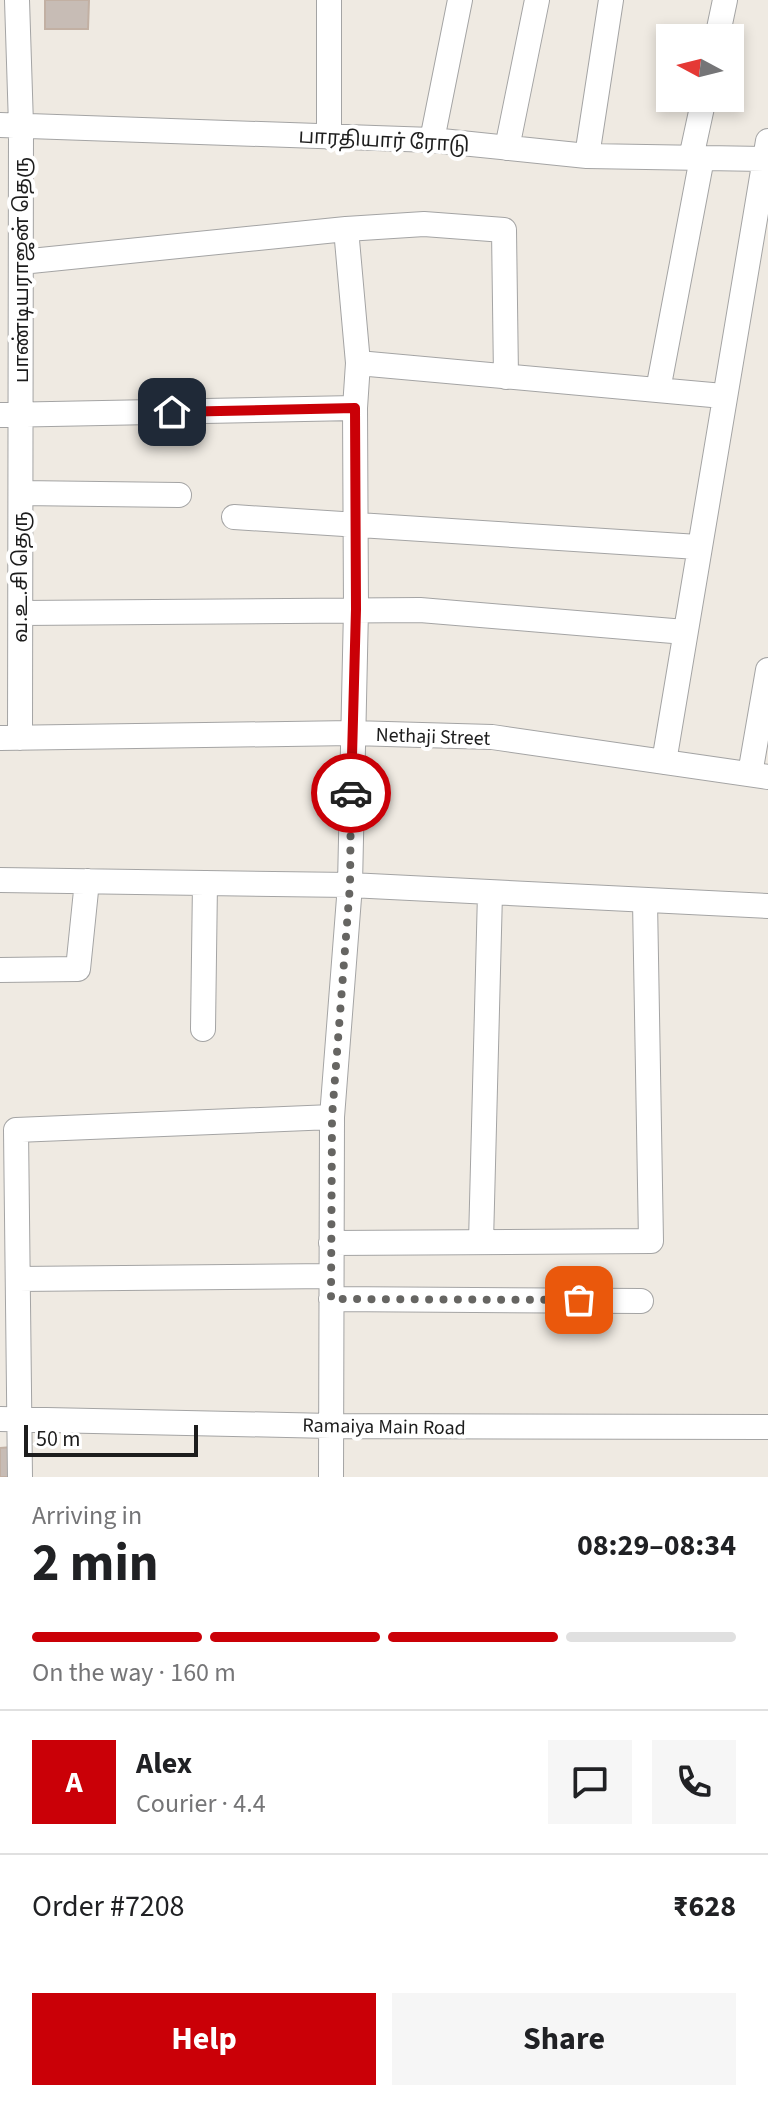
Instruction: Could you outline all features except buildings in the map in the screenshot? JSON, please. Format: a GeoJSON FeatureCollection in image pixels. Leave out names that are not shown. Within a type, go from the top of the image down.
{"type":"FeatureCollection","features":[{"type":"Feature","properties":{"kind":"street","name":"பாண்டியராஜன் தெரு"},"geometry":{"type":"LineString","coordinates":[[10,415],[10,315],[21,262],[10,125],[17,0]]}},
{"type":"Feature","properties":{"kind":"street"},"geometry":{"type":"LineString","coordinates":[[329,0],[329,137]]}},
{"type":"Feature","properties":{"kind":"street"},"geometry":{"type":"LineString","coordinates":[[432,140],[460,0]]}},
{"type":"Feature","properties":{"kind":"street"},"geometry":{"type":"LineString","coordinates":[[507,148],[537,0]]}},
{"type":"Feature","properties":{"kind":"street"},"geometry":{"type":"LineString","coordinates":[[587,156],[611,0]]}},
{"type":"Feature","properties":{"kind":"street"},"geometry":{"type":"LineString","coordinates":[[720,24],[725,0]]}},
{"type":"Feature","properties":{"kind":"street"},"geometry":{"type":"LineString","coordinates":[[658,390],[702,112]]}},
{"type":"Feature","properties":{"kind":"street","name":"பாரதியார் ரோடு"},"geometry":{"type":"LineString","coordinates":[[10,125],[432,140],[587,156],[697,158],[767,153]]}},
{"type":"Feature","properties":{"kind":"street"},"geometry":{"type":"LineString","coordinates":[[664,762],[723,396],[767,153]]}},
{"type":"Feature","properties":{"kind":"street"},"geometry":{"type":"LineString","coordinates":[[21,262],[346,229],[424,224],[504,230],[506,377]]}},
{"type":"Feature","properties":{"kind":"street"},"geometry":{"type":"LineString","coordinates":[[331,1477],[332,1117],[350,885],[356,609],[355,408],[358,363],[346,229]]}},
{"type":"Feature","properties":{"kind":"street"},"geometry":{"type":"LineString","coordinates":[[358,363],[723,396]]}},
{"type":"Feature","properties":{"kind":"street"},"geometry":{"type":"LineString","coordinates":[[10,415],[355,408]]}},
{"type":"Feature","properties":{"kind":"street","name":"வ.உ.சி தெரு"},"geometry":{"type":"LineString","coordinates":[[10,415],[21,493],[10,525],[21,613],[10,738]]}},
{"type":"Feature","properties":{"kind":"street"},"geometry":{"type":"LineString","coordinates":[[21,493],[179,495]]}},
{"type":"Feature","properties":{"kind":"street"},"geometry":{"type":"LineString","coordinates":[[234,517],[356,522],[698,547]]}},
{"type":"Feature","properties":{"kind":"street"},"geometry":{"type":"LineString","coordinates":[[21,613],[420,610],[685,632]]}},
{"type":"Feature","properties":{"kind":"street"},"geometry":{"type":"LineString","coordinates":[[759,775],[768,670]]}},
{"type":"Feature","properties":{"kind":"street","name":"Nethaji Street"},"geometry":{"type":"LineString","coordinates":[[10,738],[352,733],[492,737],[759,775]]}},
{"type":"Feature","properties":{"kind":"street"},"geometry":{"type":"LineString","coordinates":[[0,880],[350,885],[768,906]]}},
{"type":"Feature","properties":{"kind":"street"},"geometry":{"type":"LineString","coordinates":[[0,970],[78,969],[87,881]]}},
{"type":"Feature","properties":{"kind":"street"},"geometry":{"type":"LineString","coordinates":[[203,1029],[205,883]]}},
{"type":"Feature","properties":{"kind":"street"},"geometry":{"type":"LineString","coordinates":[[481,1242],[490,893]]}},
{"type":"Feature","properties":{"kind":"street"},"geometry":{"type":"LineString","coordinates":[[331,1243],[651,1241],[645,901]]}},
{"type":"Feature","properties":{"kind":"street"},"geometry":{"type":"LineString","coordinates":[[20,1477],[10,1418],[18,1279],[16,1130],[332,1117]]}},
{"type":"Feature","properties":{"kind":"street"},"geometry":{"type":"LineString","coordinates":[[18,1279],[331,1287],[641,1301]]}},
{"type":"Feature","properties":{"kind":"street","name":"Ramaiya Main Road"},"geometry":{"type":"LineString","coordinates":[[10,1418],[331,1426],[768,1427]]}},
{"type":"Feature","properties":{"kind":"way so far"},"geometry":{"type":"LineString","coordinates":[[351,793],[350,885],[332,1117],[331,1299],[579,1300]]}},
{"type":"Feature","properties":{"kind":"route"},"geometry":{"type":"LineString","coordinates":[[172,412],[355,408],[356,609],[351,793]]}}]}
